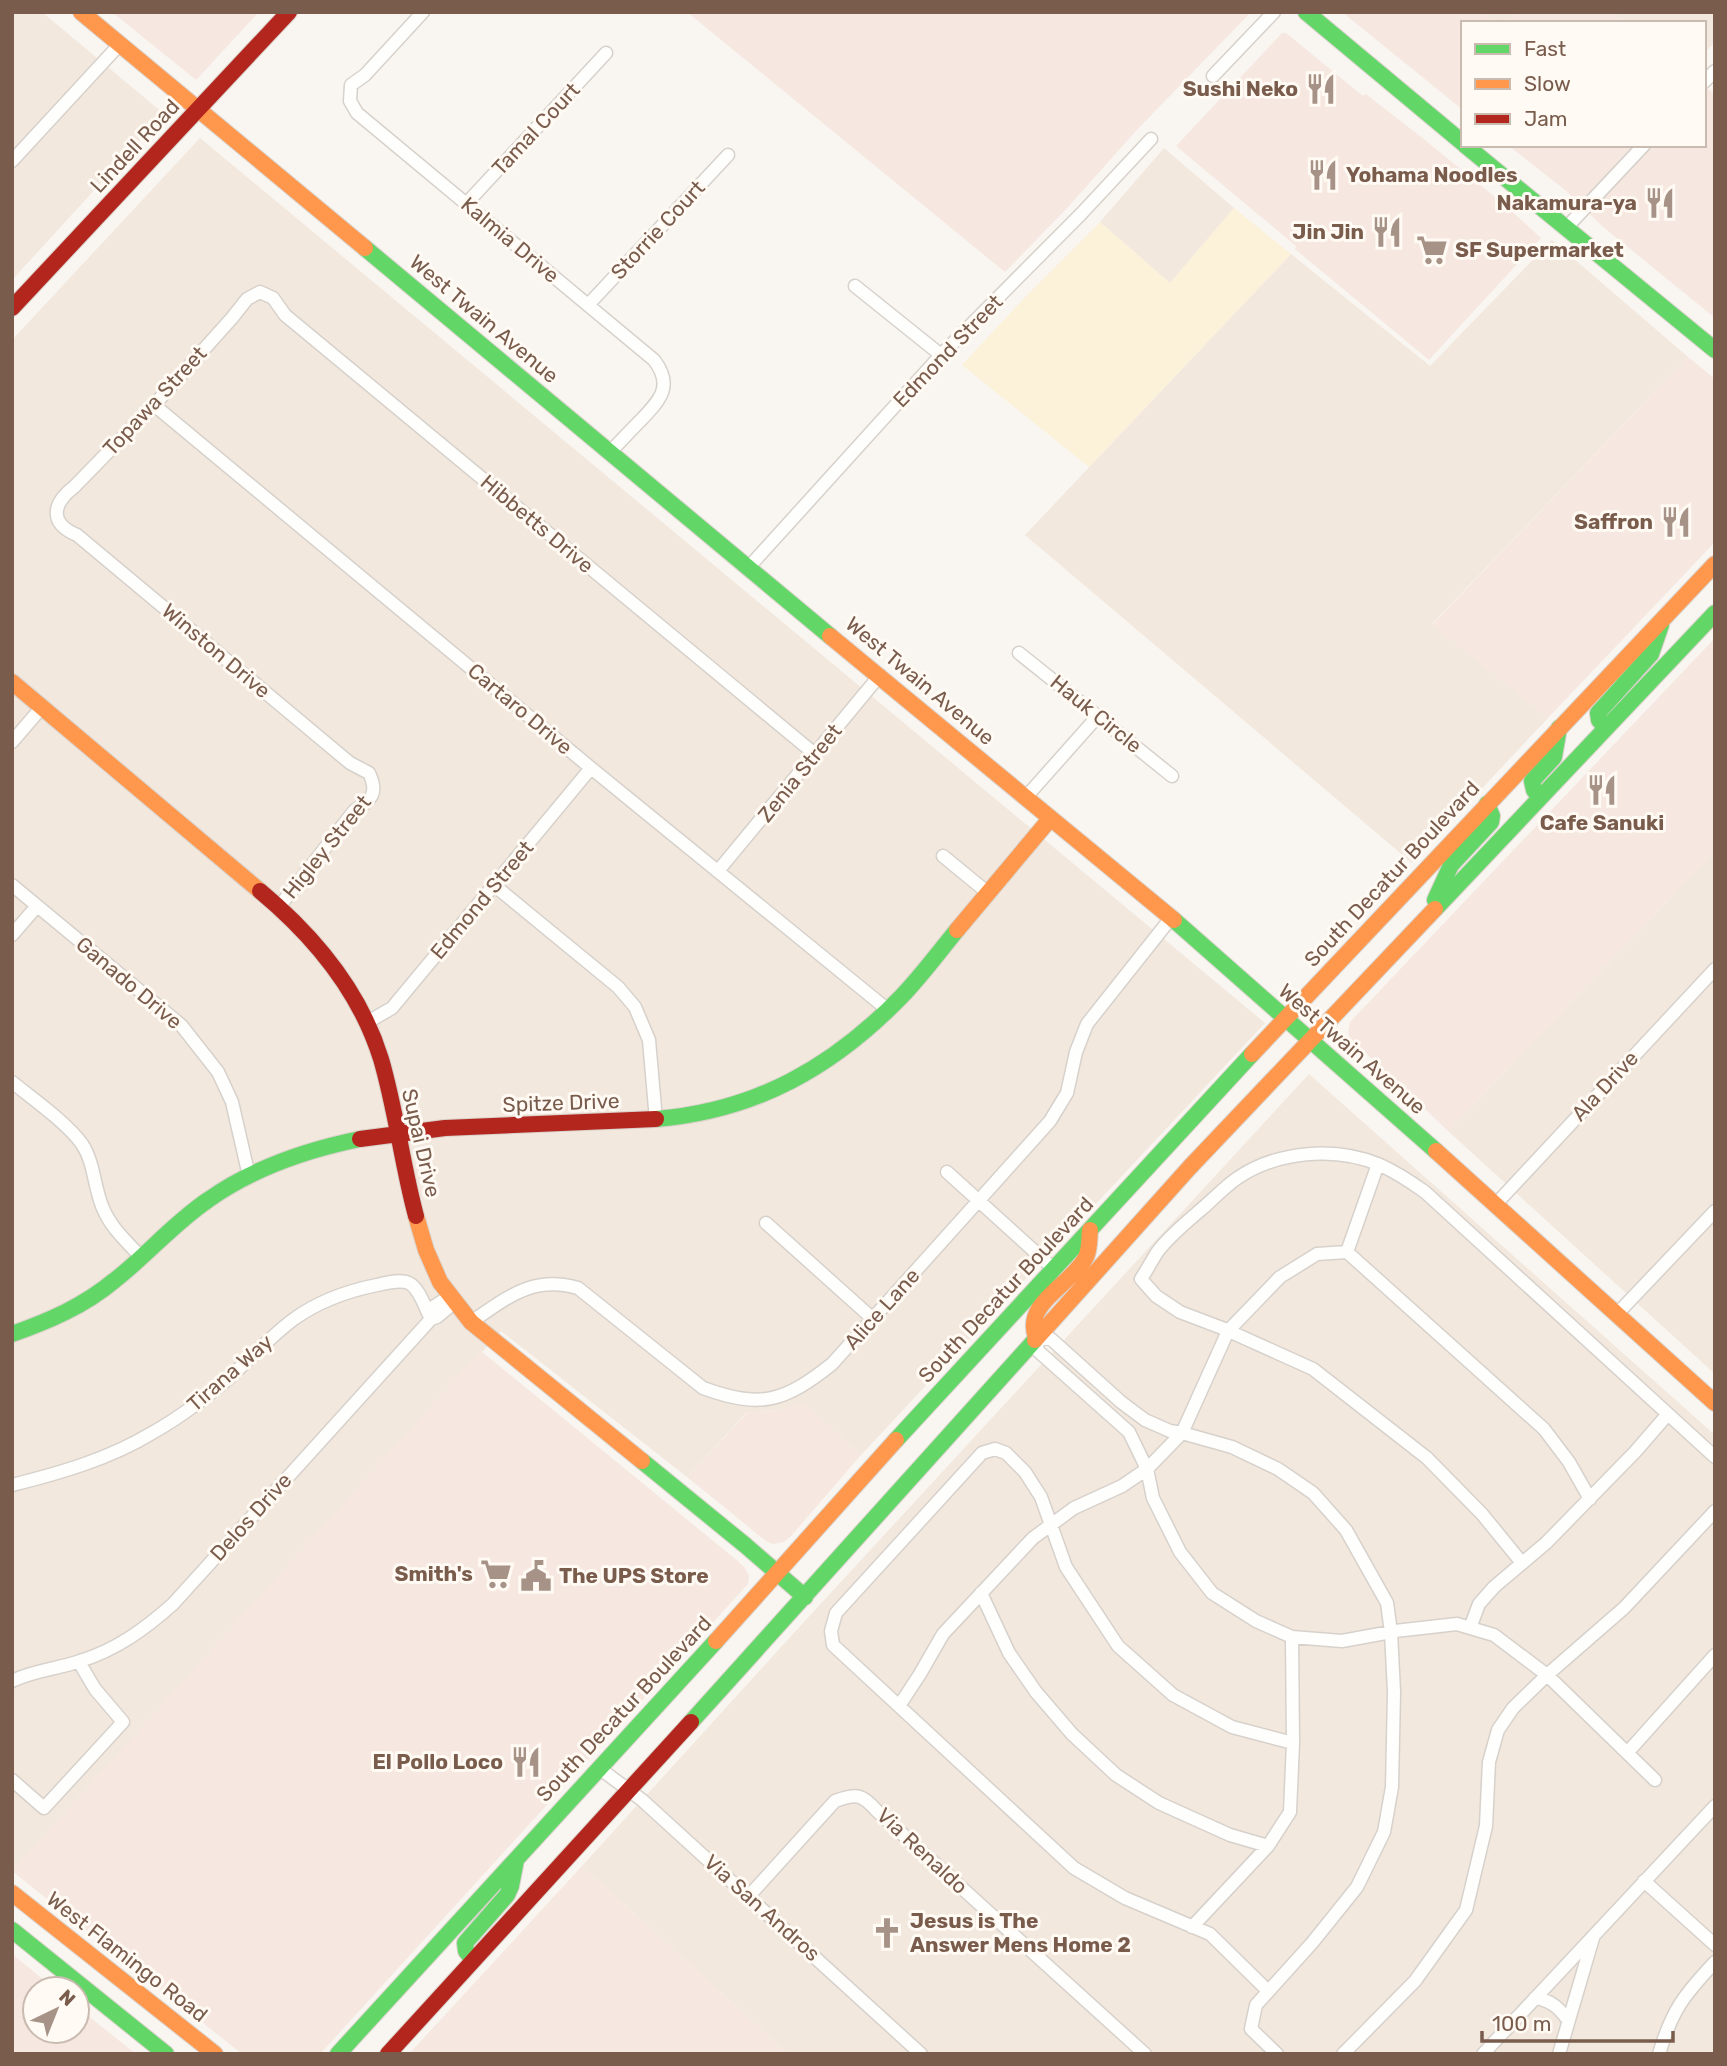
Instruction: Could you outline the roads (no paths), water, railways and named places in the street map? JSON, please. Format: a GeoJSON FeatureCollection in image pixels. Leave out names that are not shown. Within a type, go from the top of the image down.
{"type":"FeatureCollection","features":[{"type":"Feature","properties":{"kind":"main road","name":"West Twain Avenue"},"geometry":{"type":"LineString","coordinates":[[81,12],[1171,918],[1496,1204],[1715,1403]]}},
{"type":"Feature","properties":{"kind":"main road","name":"Lindell Road"},"geometry":{"type":"LineString","coordinates":[[12,308],[289,12]]}},
{"type":"Feature","properties":{"kind":"main road"},"geometry":{"type":"LineString","coordinates":[[1306,12],[1461,141]]}},
{"type":"Feature","properties":{"kind":"main road"},"geometry":{"type":"LineString","coordinates":[[1468,147],[1715,350]]}},
{"type":"Feature","properties":{"kind":"main road","name":"South Decatur Boulevard"},"geometry":{"type":"LineString","coordinates":[[338,2054],[1285,1018],[1715,564]]}},
{"type":"Feature","properties":{"kind":"main road"},"geometry":{"type":"LineString","coordinates":[[388,2054],[805,1597],[1189,1167],[1715,613]]}},
{"type":"Feature","properties":{"kind":"main road"},"geometry":{"type":"LineString","coordinates":[[1606,728],[1599,720],[1598,713],[1651,654],[1664,617]]}},
{"type":"Feature","properties":{"kind":"main road","name":"Supai Drive"},"geometry":{"type":"LineString","coordinates":[[12,682],[279,907],[304,930],[348,988],[380,1058],[412,1202],[424,1242],[437,1277],[471,1322],[805,1597]]}},
{"type":"Feature","properties":{"kind":"main road"},"geometry":{"type":"LineString","coordinates":[[1540,798],[1532,781],[1554,757],[1559,728]]}},
{"type":"Feature","properties":{"kind":"main road"},"geometry":{"type":"LineString","coordinates":[[1429,914],[1451,865],[1491,822],[1492,816],[1487,804]]}},
{"type":"Feature","properties":{"kind":"main road","name":"Spitze Drive"},"geometry":{"type":"LineString","coordinates":[[12,1334],[51,1320],[84,1303],[119,1278],[195,1210],[224,1190],[275,1163],[351,1140],[397,1132],[656,1120],[696,1114],[743,1102],[785,1084],[814,1069],[851,1043],[888,1010],[1051,819]]}},
{"type":"Feature","properties":{"kind":"main road"},"geometry":{"type":"LineString","coordinates":[[1036,1337],[1032,1326],[1034,1319],[1040,1308],[1086,1258],[1090,1230]]}},
{"type":"Feature","properties":{"kind":"main road"},"geometry":{"type":"LineString","coordinates":[[473,1960],[466,1951],[465,1942],[507,1895],[516,1858]]}},
{"type":"Feature","properties":{"kind":"main road","name":"West Flamingo Road"},"geometry":{"type":"LineString","coordinates":[[13,1895],[215,2054]]}},
{"type":"Feature","properties":{"kind":"main road"},"geometry":{"type":"LineString","coordinates":[[12,1917],[27,1923],[59,1947],[93,1957]]}},
{"type":"Feature","properties":{"kind":"main road"},"geometry":{"type":"LineString","coordinates":[[12,1930],[166,2054]]}},
{"type":"Feature","properties":{"kind":"street","name":"Kalmia Drive"},"geometry":{"type":"LineString","coordinates":[[423,12],[365,75],[351,85],[350,101],[357,113],[654,360],[662,370],[662,394],[656,404],[609,453]]}},
{"type":"Feature","properties":{"kind":"street"},"geometry":{"type":"LineString","coordinates":[[1213,76],[1274,12]]}},
{"type":"Feature","properties":{"kind":"street"},"geometry":{"type":"LineString","coordinates":[[12,161],[120,44]]}},
{"type":"Feature","properties":{"kind":"street","name":"Tamal Court"},"geometry":{"type":"LineString","coordinates":[[466,204],[606,53]]}},
{"type":"Feature","properties":{"kind":"street","name":"Edmond Street"},"geometry":{"type":"LineString","coordinates":[[749,567],[941,355],[1151,139]]}},
{"type":"Feature","properties":{"kind":"street"},"geometry":{"type":"LineString","coordinates":[[1566,228],[1642,147]]}},
{"type":"Feature","properties":{"kind":"street","name":"Storrie Court"},"geometry":{"type":"LineString","coordinates":[[588,305],[728,155]]}},
{"type":"Feature","properties":{"kind":"street"},"geometry":{"type":"LineString","coordinates":[[855,286],[941,355]]}},
{"type":"Feature","properties":{"kind":"street","name":"Topawa Street"},"geometry":{"type":"LineString","coordinates":[[57,514],[60,499],[154,405],[247,299],[260,292]]}},
{"type":"Feature","properties":{"kind":"street","name":"Hibbetts Drive"},"geometry":{"type":"LineString","coordinates":[[260,292],[273,298],[285,315],[816,755]]}},
{"type":"Feature","properties":{"kind":"street","name":"Cartaro Drive"},"geometry":{"type":"LineString","coordinates":[[154,405],[888,1010]]}},
{"type":"Feature","properties":{"kind":"street","name":"Winston Drive"},"geometry":{"type":"LineString","coordinates":[[57,514],[66,530],[77,535],[350,763],[369,773],[374,787]]}},
{"type":"Feature","properties":{"kind":"street","name":"Hauk Circle"},"geometry":{"type":"LineString","coordinates":[[1019,653],[1172,776]]}},
{"type":"Feature","properties":{"kind":"street","name":"Zenia Street"},"geometry":{"type":"LineString","coordinates":[[718,871],[880,675]]}},
{"type":"Feature","properties":{"kind":"street"},"geometry":{"type":"LineString","coordinates":[[12,742],[42,707]]}},
{"type":"Feature","properties":{"kind":"street"},"geometry":{"type":"LineString","coordinates":[[1026,797],[1098,716]]}},
{"type":"Feature","properties":{"kind":"street","name":"Edmond Street"},"geometry":{"type":"LineString","coordinates":[[366,1023],[392,1008],[592,768]]}},
{"type":"Feature","properties":{"kind":"street","name":"Higley Street"},"geometry":{"type":"LineString","coordinates":[[279,907],[354,811],[369,802],[374,787]]}},
{"type":"Feature","properties":{"kind":"street"},"geometry":{"type":"LineString","coordinates":[[943,856],[988,893]]}},
{"type":"Feature","properties":{"kind":"street","name":"Ganado Drive"},"geometry":{"type":"LineString","coordinates":[[12,885],[181,1025],[218,1072],[232,1102],[248,1177]]}},
{"type":"Feature","properties":{"kind":"street"},"geometry":{"type":"LineString","coordinates":[[495,886],[618,987],[635,1007],[649,1040],[656,1120]]}},
{"type":"Feature","properties":{"kind":"street"},"geometry":{"type":"LineString","coordinates":[[12,935],[37,906]]}},
{"type":"Feature","properties":{"kind":"street","name":"Alice Lane"},"geometry":{"type":"LineString","coordinates":[[471,1322],[508,1297],[535,1285],[563,1284],[578,1289],[703,1388],[750,1401],[776,1398],[806,1384],[832,1364],[1050,1121],[1067,1093],[1076,1052],[1087,1024],[1171,918]]}},
{"type":"Feature","properties":{"kind":"street","name":"Ala Drive"},"geometry":{"type":"LineString","coordinates":[[1496,1204],[1715,969]]}},
{"type":"Feature","properties":{"kind":"street"},"geometry":{"type":"LineString","coordinates":[[12,1082],[82,1144],[90,1162],[101,1205],[110,1224],[142,1258]]}},
{"type":"Feature","properties":{"kind":"street"},"geometry":{"type":"LineString","coordinates":[[1522,1563],[1482,1514],[1427,1458],[1313,1369],[1180,1312],[1156,1296],[1141,1279],[1158,1250],[1237,1178],[1259,1166],[1286,1158],[1320,1154],[1357,1157],[1378,1164],[1425,1192],[1715,1457]]}},
{"type":"Feature","properties":{"kind":"street"},"geometry":{"type":"LineString","coordinates":[[1347,1252],[1378,1164]]}},
{"type":"Feature","properties":{"kind":"street"},"geometry":{"type":"LineString","coordinates":[[947,1172],[1054,1269]]}},
{"type":"Feature","properties":{"kind":"street"},"geometry":{"type":"LineString","coordinates":[[1617,1314],[1715,1211]]}},
{"type":"Feature","properties":{"kind":"street"},"geometry":{"type":"LineString","coordinates":[[766,1223],[873,1319]]}},
{"type":"Feature","properties":{"kind":"street"},"geometry":{"type":"LineString","coordinates":[[899,1706],[943,1634],[1033,1538],[1074,1508],[1122,1486],[1147,1469],[1182,1433],[1228,1331],[1280,1277],[1317,1254],[1347,1252],[1544,1429],[1569,1462],[1590,1499]]}},
{"type":"Feature","properties":{"kind":"street","name":"Tirana Way"},"geometry":{"type":"LineString","coordinates":[[12,1485],[73,1468],[150,1435],[222,1384],[292,1321],[328,1299],[372,1286],[404,1281],[416,1290],[429,1315]]}},
{"type":"Feature","properties":{"kind":"street","name":"Delos Drive"},"geometry":{"type":"LineString","coordinates":[[12,1681],[79,1662],[115,1648],[153,1622],[173,1604],[429,1315],[437,1317],[452,1299]]}},
{"type":"Feature","properties":{"kind":"street"},"geometry":{"type":"LineString","coordinates":[[1278,2054],[1251,2029],[1256,2005],[1312,1943],[1357,1886],[1384,1832],[1392,1787],[1394,1692],[1391,1632],[1387,1603],[1346,1530],[1313,1493],[1278,1469],[1231,1447],[1170,1431],[1145,1420],[1051,1339],[1036,1337],[1038,1351],[1129,1432],[1147,1469],[1153,1498],[1180,1552],[1212,1593],[1256,1621],[1292,1637],[1342,1641],[1391,1632],[1457,1624],[1494,1635],[1546,1675],[1655,1780]]}},
{"type":"Feature","properties":{"kind":"street"},"geometry":{"type":"LineString","coordinates":[[1470,1628],[1479,1604],[1494,1587],[1546,1543],[1668,1414]]}},
{"type":"Feature","properties":{"kind":"street"},"geometry":{"type":"LineString","coordinates":[[1268,1992],[1210,1934],[1125,1898],[1074,1868],[833,1645],[831,1631],[836,1614],[982,1453],[995,1449],[1006,1453],[1026,1472],[1041,1497],[1066,1567],[1118,1646],[1173,1695],[1232,1727],[1293,1743]]}},
{"type":"Feature","properties":{"kind":"street"},"geometry":{"type":"LineString","coordinates":[[1343,2054],[1415,1981],[1465,1910],[1486,1826],[1489,1762],[1498,1730],[1513,1708],[1546,1675],[1624,1608],[1715,1511]]}},
{"type":"Feature","properties":{"kind":"street"},"geometry":{"type":"LineString","coordinates":[[981,1593],[1009,1653],[1036,1692],[1072,1734],[1116,1775],[1159,1803],[1230,1835],[1268,1846]]}},
{"type":"Feature","properties":{"kind":"street"},"geometry":{"type":"LineString","coordinates":[[1192,1927],[1268,1846],[1290,1812],[1293,1743],[1292,1637]]}},
{"type":"Feature","properties":{"kind":"street"},"geometry":{"type":"LineString","coordinates":[[1627,1754],[1715,1655]]}},
{"type":"Feature","properties":{"kind":"street"},"geometry":{"type":"LineString","coordinates":[[12,1780],[44,1808],[123,1722],[95,1689],[79,1662]]}},
{"type":"Feature","properties":{"kind":"street","name":"Via San Andros"},"geometry":{"type":"LineString","coordinates":[[599,1768],[630,1789],[921,2054]]}},
{"type":"Feature","properties":{"kind":"street","name":"Via Renaldo"},"geometry":{"type":"LineString","coordinates":[[749,1896],[835,1801],[851,1795],[866,1798],[877,1811],[1145,2054]]}},
{"type":"Feature","properties":{"kind":"street"},"geometry":{"type":"LineString","coordinates":[[1483,2054],[1715,1806]]}},
{"type":"Feature","properties":{"kind":"street"},"geometry":{"type":"LineString","coordinates":[[1644,1881],[1715,1945]]}},
{"type":"Feature","properties":{"kind":"street"},"geometry":{"type":"LineString","coordinates":[[1559,2054],[1594,1934]]}},
{"type":"Feature","properties":{"kind":"street"},"geometry":{"type":"LineString","coordinates":[[1659,2054],[1677,2007],[1715,1962]]}},
{"type":"Feature","properties":{"kind":"street"},"geometry":{"type":"LineString","coordinates":[[1535,1998],[1552,2003],[1569,2020]]}},
{"type":"Feature","properties":{"kind":"place","name":"Sushi Neko"},"geometry":{"type":"Point","coordinates":[1321,89]}},
{"type":"Feature","properties":{"kind":"place","name":"Yohama Noodles"},"geometry":{"type":"Point","coordinates":[1323,175]}},
{"type":"Feature","properties":{"kind":"place","name":"Nakamura-ya"},"geometry":{"type":"Point","coordinates":[1660,203]}},
{"type":"Feature","properties":{"kind":"place","name":"Jin Jin"},"geometry":{"type":"Point","coordinates":[1387,232]}},
{"type":"Feature","properties":{"kind":"place","name":"SF Supermarket"},"geometry":{"type":"Point","coordinates":[1432,250]}},
{"type":"Feature","properties":{"kind":"place","name":"Saffron"},"geometry":{"type":"Point","coordinates":[1676,522]}},
{"type":"Feature","properties":{"kind":"place","name":"Cafe Sanuki"},"geometry":{"type":"Point","coordinates":[1602,790]}},
{"type":"Feature","properties":{"kind":"place","name":"Smith's"},"geometry":{"type":"Point","coordinates":[496,1574]}},
{"type":"Feature","properties":{"kind":"place","name":"The UPS Store"},"geometry":{"type":"Point","coordinates":[536,1576]}},
{"type":"Feature","properties":{"kind":"place","name":"El Pollo Loco"},"geometry":{"type":"Point","coordinates":[526,1762]}},
{"type":"Feature","properties":{"kind":"place","name":"Jesus is The Answer Mens Home 2"},"geometry":{"type":"Point","coordinates":[887,1933]}}]}
